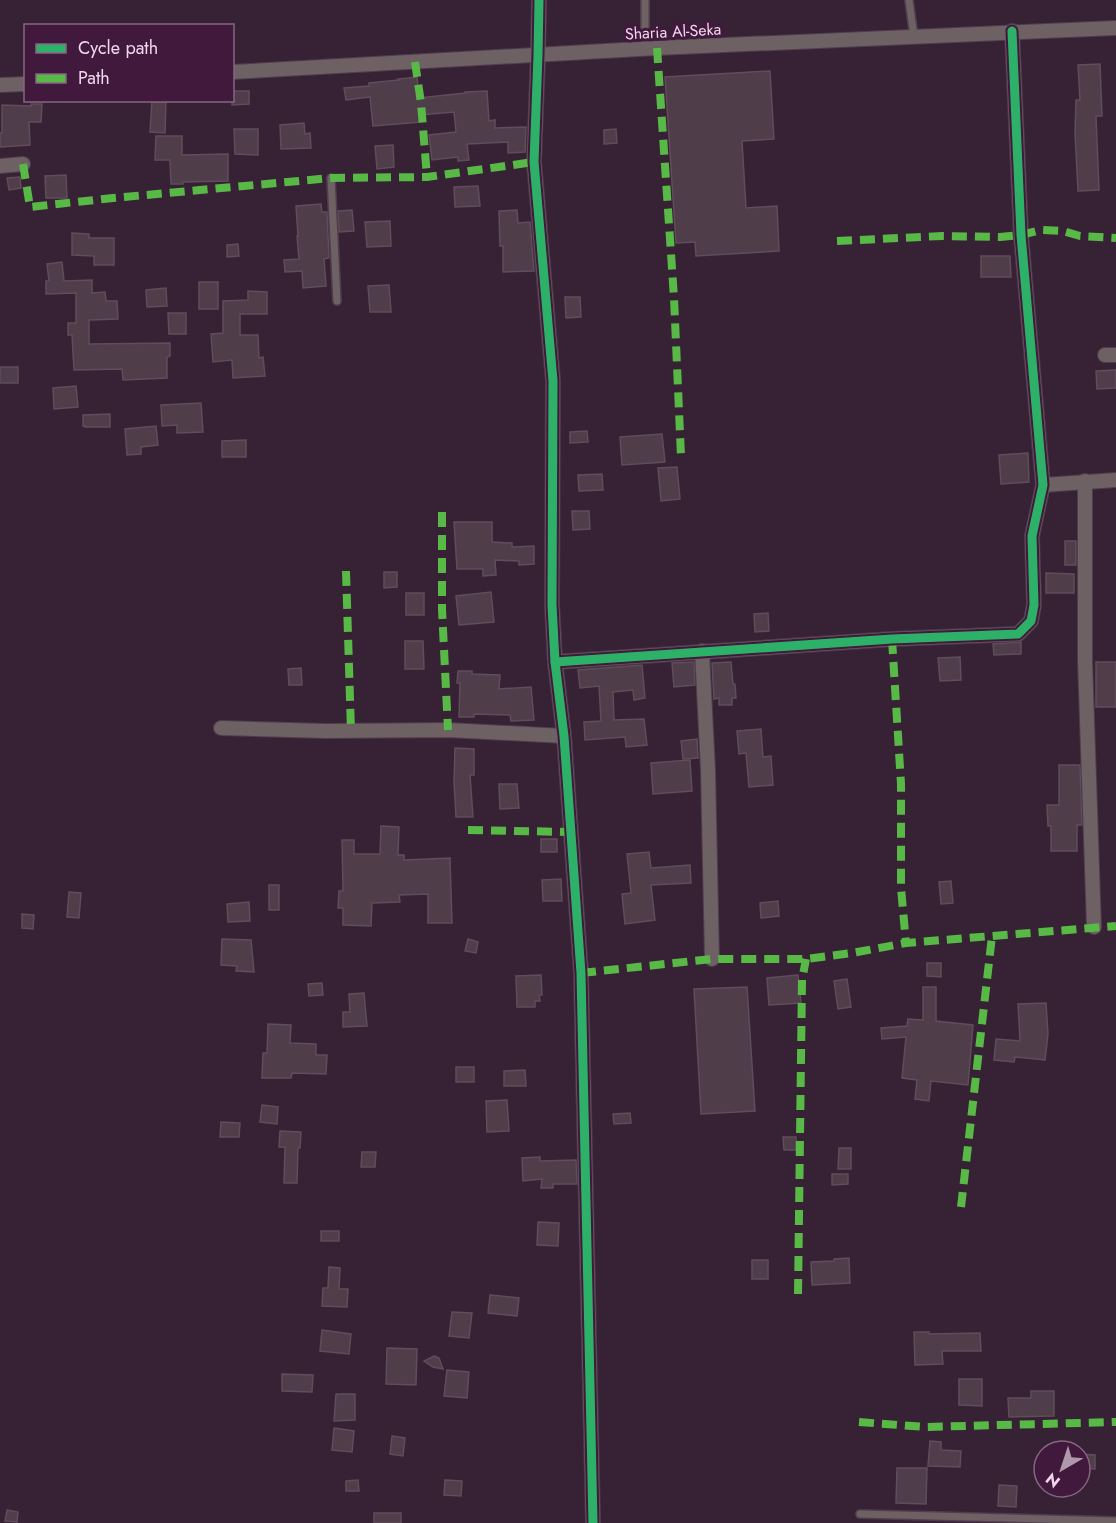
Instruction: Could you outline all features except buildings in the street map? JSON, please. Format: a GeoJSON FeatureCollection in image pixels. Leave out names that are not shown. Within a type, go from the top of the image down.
{"type":"FeatureCollection","features":[{"type":"Feature","properties":{"kind":"street"},"geometry":{"type":"LineString","coordinates":[[538,0],[534,162],[553,381],[552,605],[555,662],[564,736],[581,973],[593,1523]]}},
{"type":"Feature","properties":{"kind":"street","name":"Sharia Al-Seka"},"geometry":{"type":"LineString","coordinates":[[234,72],[645,49],[1116,27]]}},
{"type":"Feature","properties":{"kind":"street"},"geometry":{"type":"LineString","coordinates":[[555,662],[892,639],[1018,634],[1031,621],[1034,605],[1032,536],[1043,485],[1021,235],[1012,31]]}},
{"type":"Feature","properties":{"kind":"street"},"geometry":{"type":"LineString","coordinates":[[0,85],[24,84]]}},
{"type":"Feature","properties":{"kind":"street"},"geometry":{"type":"LineString","coordinates":[[0,166],[23,164]]}},
{"type":"Feature","properties":{"kind":"street"},"geometry":{"type":"LineString","coordinates":[[1043,485],[1116,480]]}},
{"type":"Feature","properties":{"kind":"street"},"geometry":{"type":"LineString","coordinates":[[1085,481],[1085,661],[1094,927]]}},
{"type":"Feature","properties":{"kind":"street"},"geometry":{"type":"LineString","coordinates":[[702,651],[708,770],[712,959]]}},
{"type":"Feature","properties":{"kind":"street"},"geometry":{"type":"LineString","coordinates":[[221,728],[326,731],[448,730],[564,736]]}},
{"type":"Feature","properties":{"kind":"lane"},"geometry":{"type":"LineString","coordinates":[[645,0],[645,49]]}},
{"type":"Feature","properties":{"kind":"lane"},"geometry":{"type":"LineString","coordinates":[[909,0],[914,37]]}},
{"type":"Feature","properties":{"kind":"lane"},"geometry":{"type":"LineString","coordinates":[[331,178],[337,301]]}},
{"type":"Feature","properties":{"kind":"lane"},"geometry":{"type":"LineString","coordinates":[[860,1514],[1116,1521]]}},
{"type":"Feature","properties":{"kind":"marked path"},"geometry":{"type":"LineString","coordinates":[[657,48],[674,298],[681,456]]}},
{"type":"Feature","properties":{"kind":"marked path"},"geometry":{"type":"LineString","coordinates":[[415,62],[427,177]]}},
{"type":"Feature","properties":{"kind":"marked path"},"geometry":{"type":"LineString","coordinates":[[23,164],[30,207],[331,178],[427,177],[534,162]]}},
{"type":"Feature","properties":{"kind":"marked path"},"geometry":{"type":"LineString","coordinates":[[837,241],[942,236],[1000,237],[1041,230],[1063,231],[1080,236],[1116,238]]}},
{"type":"Feature","properties":{"kind":"marked path"},"geometry":{"type":"LineString","coordinates":[[442,512],[442,609],[448,730]]}},
{"type":"Feature","properties":{"kind":"marked path"},"geometry":{"type":"LineString","coordinates":[[346,571],[351,731]]}},
{"type":"Feature","properties":{"kind":"marked path"},"geometry":{"type":"LineString","coordinates":[[892,639],[901,784],[901,888],[906,943]]}},
{"type":"Feature","properties":{"kind":"marked path"},"geometry":{"type":"LineString","coordinates":[[468,830],[571,832]]}},
{"type":"Feature","properties":{"kind":"marked path"},"geometry":{"type":"LineString","coordinates":[[581,973],[712,959],[806,959],[906,943],[1116,926]]}},
{"type":"Feature","properties":{"kind":"marked path"},"geometry":{"type":"LineString","coordinates":[[961,1207],[992,936]]}},
{"type":"Feature","properties":{"kind":"marked path"},"geometry":{"type":"LineString","coordinates":[[798,1294],[802,980],[806,959]]}},
{"type":"Feature","properties":{"kind":"marked path"},"geometry":{"type":"LineString","coordinates":[[859,1422],[925,1427],[1116,1422]]}},
{"type":"Feature","properties":{"kind":"cycle path"},"geometry":{"type":"LineString","coordinates":[[539,0],[534,162],[553,381],[552,605],[555,662],[564,736],[581,973],[593,1523]]}},
{"type":"Feature","properties":{"kind":"cycle path"},"geometry":{"type":"LineString","coordinates":[[555,662],[892,639],[1018,634],[1031,621],[1034,605],[1032,536],[1043,485],[1021,235],[1012,31]]}}]}
